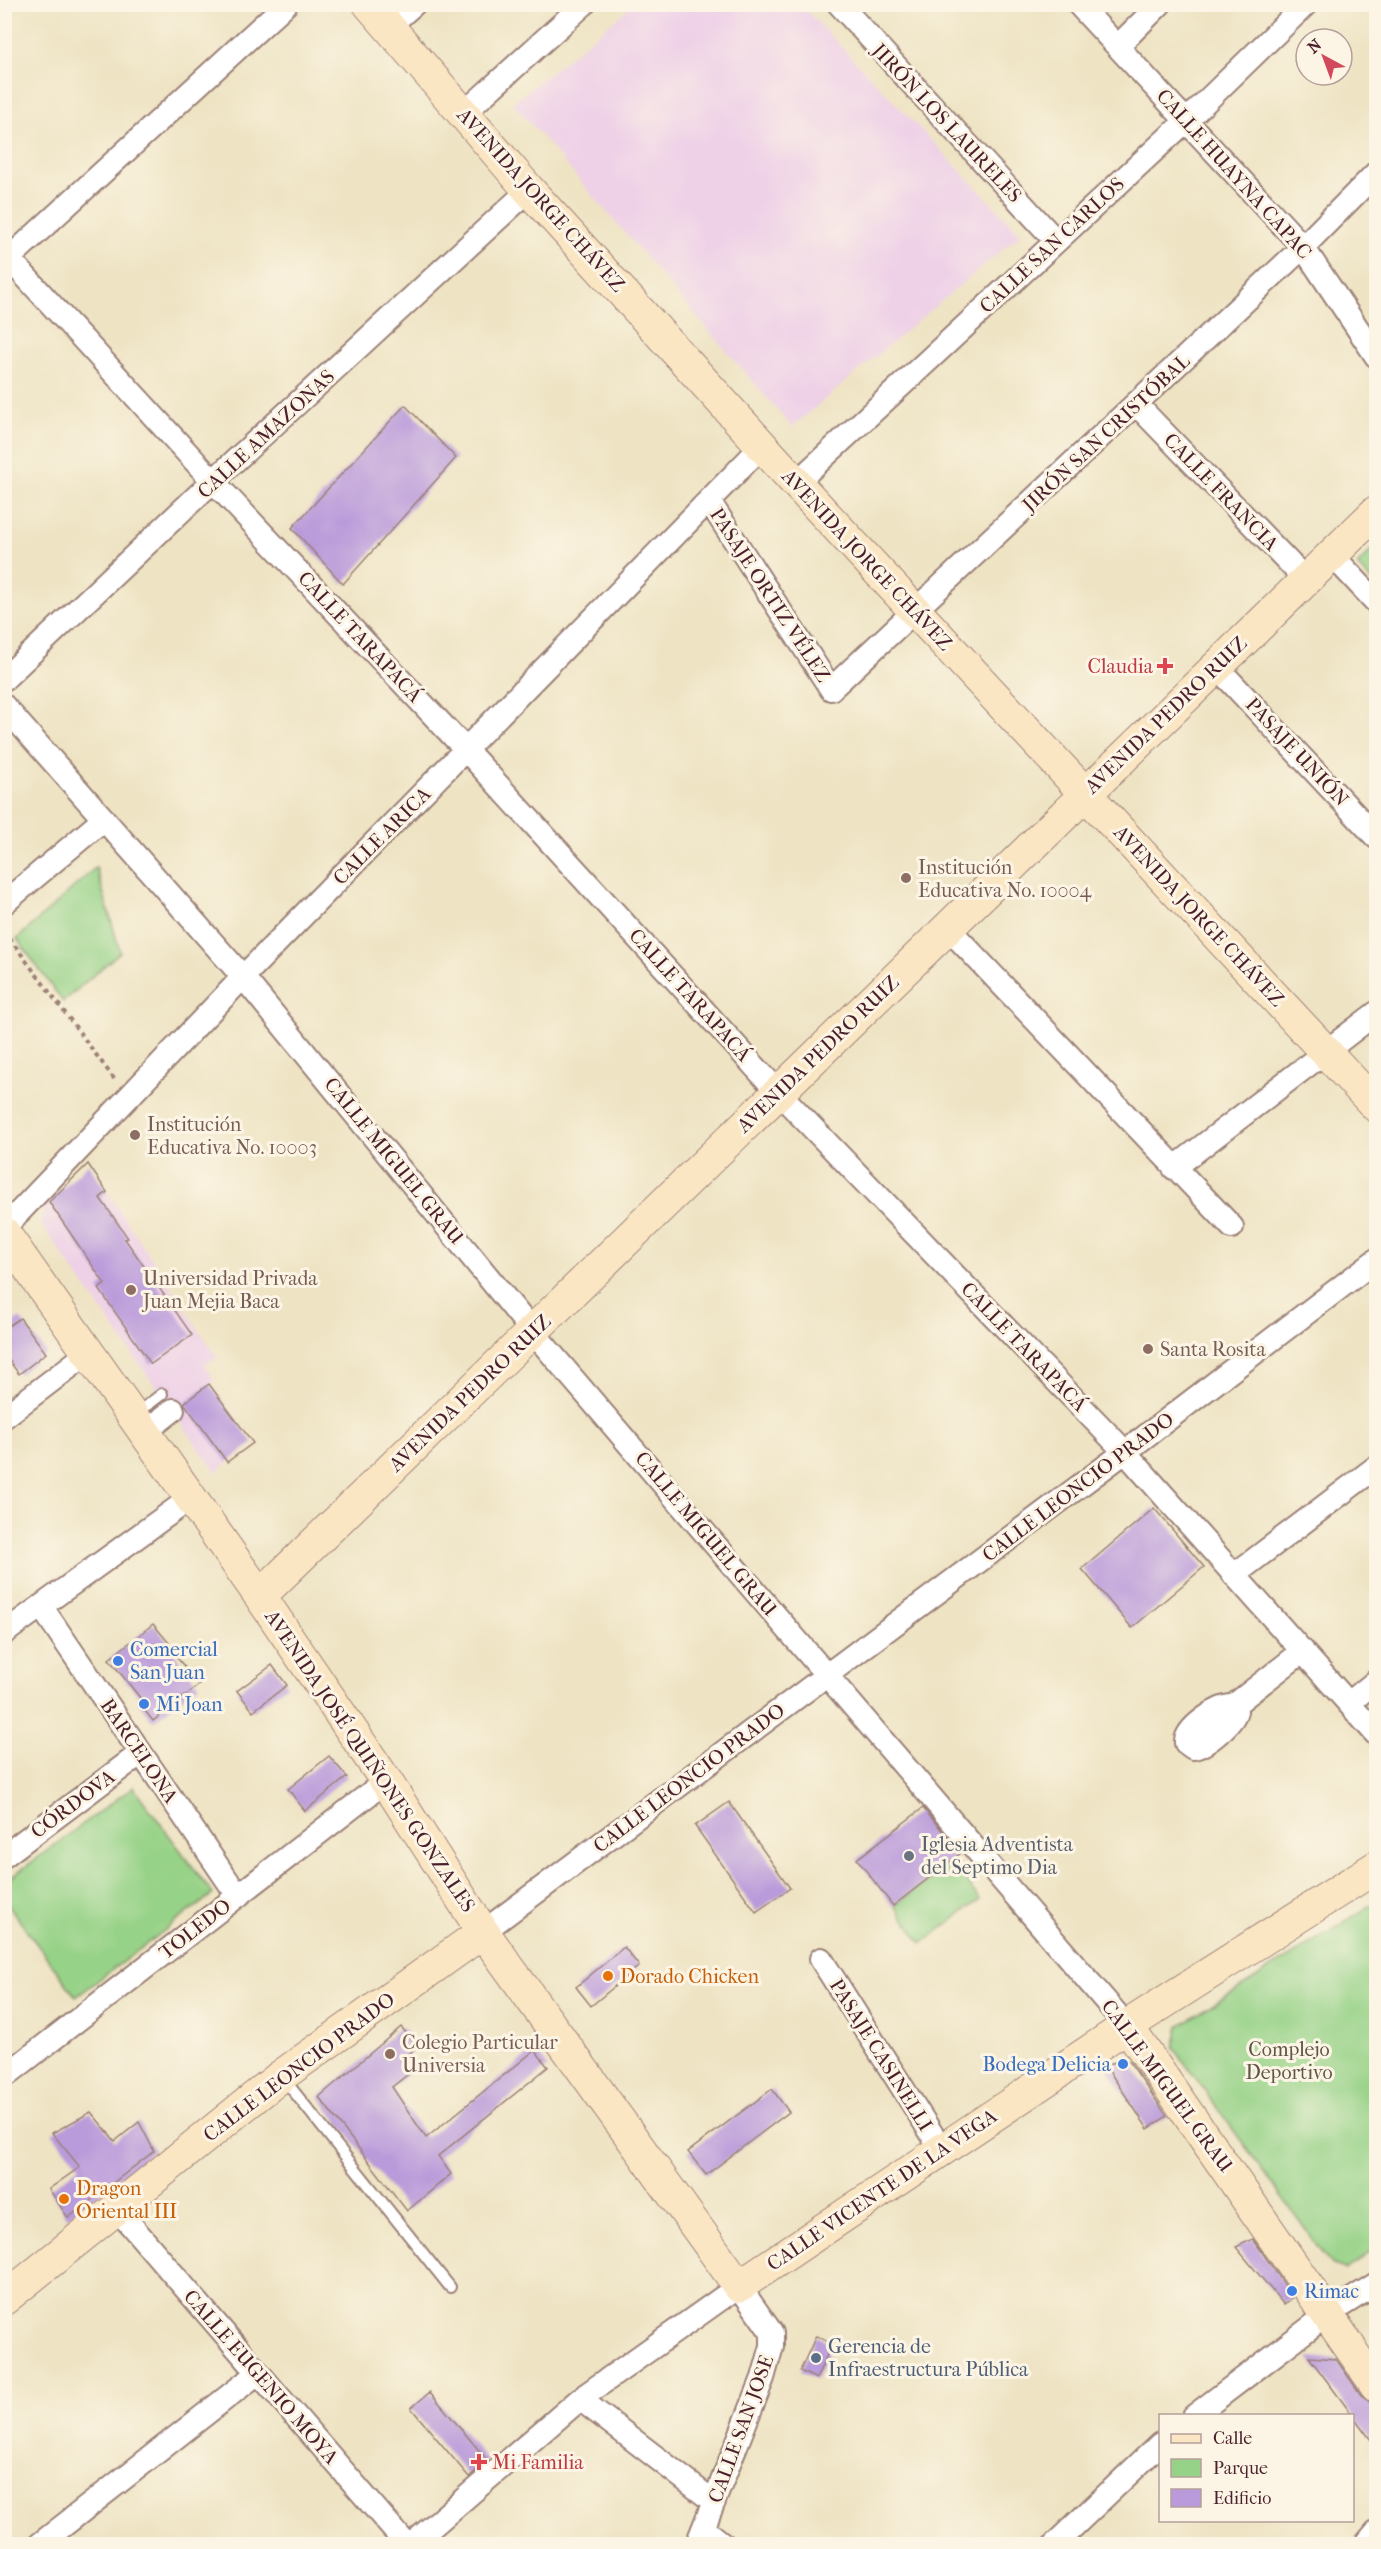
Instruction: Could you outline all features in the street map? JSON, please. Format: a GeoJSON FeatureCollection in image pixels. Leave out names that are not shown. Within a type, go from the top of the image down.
{"type":"FeatureCollection","features":[{"type":"Feature","properties":{"kind":"street"},"geometry":{"type":"LineString","coordinates":[[6,258],[286,4]]}},
{"type":"Feature","properties":{"kind":"street"},"geometry":{"type":"LineString","coordinates":[[379,16],[414,4]]}},
{"type":"Feature","properties":{"kind":"street"},"geometry":{"type":"LineString","coordinates":[[464,113],[584,4]]}},
{"type":"Feature","properties":{"kind":"street","name":"JIRÓN LOS LAURELES"},"geometry":{"type":"LineString","coordinates":[[839,4],[1056,241]]}},
{"type":"Feature","properties":{"kind":"street","name":"CALLE HUAYNA CAPAC"},"geometry":{"type":"LineString","coordinates":[[1078,4],[1303,247],[1377,356]]}},
{"type":"Feature","properties":{"kind":"street"},"geometry":{"type":"LineString","coordinates":[[1118,46],[1160,4]]}},
{"type":"Feature","properties":{"kind":"street","name":"CALLE SAN CARLOS"},"geometry":{"type":"LineString","coordinates":[[795,483],[1187,120],[1306,4]]}},
{"type":"Feature","properties":{"kind":"street","name":"AVENIDA JORGE CHÁVEZ"},"geometry":{"type":"LineString","coordinates":[[379,16],[529,190],[795,483],[1377,1106]]}},
{"type":"Feature","properties":{"kind":"street","name":"JIRÓN SAN CRISTÓBAL"},"geometry":{"type":"LineString","coordinates":[[831,689],[1374,180]]}},
{"type":"Feature","properties":{"kind":"street","name":"CALLE AMAZONAS"},"geometry":{"type":"LineString","coordinates":[[4,679],[529,190]]}},
{"type":"Feature","properties":{"kind":"street","name":"CALLE TARAPACÁ"},"geometry":{"type":"LineString","coordinates":[[6,258],[467,751],[779,1093],[1125,1452],[1377,1734]]}},
{"type":"Feature","properties":{"kind":"street","name":"CALLE FRANCIA"},"geometry":{"type":"LineString","coordinates":[[1136,404],[1306,580]]}},
{"type":"Feature","properties":{"kind":"street","name":"CALLE ARICA"},"geometry":{"type":"LineString","coordinates":[[4,1228],[243,976],[467,751],[762,446]]}},
{"type":"Feature","properties":{"kind":"street","name":"PASAJE ORTIZ VÉLEZ"},"geometry":{"type":"LineString","coordinates":[[709,501],[831,689]]}},
{"type":"Feature","properties":{"kind":"street","name":"AVENIDA PEDRO RUIZ"},"geometry":{"type":"LineString","coordinates":[[260,1596],[1377,512]]}},
{"type":"Feature","properties":{"kind":"street"},"geometry":{"type":"LineString","coordinates":[[1332,555],[1377,602]]}},
{"type":"Feature","properties":{"kind":"street","name":"PASAJE UNIÓN"},"geometry":{"type":"LineString","coordinates":[[1217,666],[1377,837]]}},
{"type":"Feature","properties":{"kind":"street","name":"CALLE MIGUEL GRAU"},"geometry":{"type":"LineString","coordinates":[[4,706],[243,976],[533,1332],[1127,2026],[1377,2385]]}},
{"type":"Feature","properties":{"kind":"street"},"geometry":{"type":"LineString","coordinates":[[4,903],[104,819]]}},
{"type":"Feature","properties":{"kind":"street"},"geometry":{"type":"LineString","coordinates":[[948,928],[1232,1227]]}},
{"type":"Feature","properties":{"kind":"street"},"geometry":{"type":"LineString","coordinates":[[1174,1168],[1377,1013]]}},
{"type":"Feature","properties":{"kind":"street","name":"AVENIDA JOSÉ QUIÑONES GONZALES"},"geometry":{"type":"LineString","coordinates":[[4,1233],[260,1596],[386,1781],[483,1932],[739,2286]]}},
{"type":"Feature","properties":{"kind":"street","name":"CALLE LEONCIO PRADO"},"geometry":{"type":"LineString","coordinates":[[4,2299],[281,2076],[483,1932],[1125,1452],[1377,1260]]}},
{"type":"Feature","properties":{"kind":"street"},"geometry":{"type":"LineString","coordinates":[[4,1417],[88,1353]]}},
{"type":"Feature","properties":{"kind":"street"},"geometry":{"type":"LineString","coordinates":[[139,1425],[167,1402]]}},
{"type":"Feature","properties":{"kind":"street"},"geometry":{"type":"LineString","coordinates":[[1234,1575],[1377,1467]]}},
{"type":"Feature","properties":{"kind":"street"},"geometry":{"type":"LineString","coordinates":[[4,1633],[191,1498]]}},
{"type":"Feature","properties":{"kind":"street","name":"BARCELONA"},"geometry":{"type":"LineString","coordinates":[[41,1606],[238,1896]]}},
{"type":"Feature","properties":{"kind":"street"},"geometry":{"type":"LineString","coordinates":[[1233,1706],[1303,1651]]}},
{"type":"Feature","properties":{"kind":"street"},"geometry":{"type":"LineString","coordinates":[[1349,1703],[1377,1681]]}},
{"type":"Feature","properties":{"kind":"street","name":"CÓRDOVA"},"geometry":{"type":"LineString","coordinates":[[4,1856],[141,1753]]}},
{"type":"Feature","properties":{"kind":"street","name":"TOLEDO"},"geometry":{"type":"LineString","coordinates":[[4,2077],[386,1781]]}},
{"type":"Feature","properties":{"kind":"street","name":"CALLE VICENTE DE LA VEGA"},"geometry":{"type":"LineString","coordinates":[[412,2544],[580,2399],[739,2286],[1127,2026],[1377,1867]]}},
{"type":"Feature","properties":{"kind":"street","name":"PASAJE CASINELLI"},"geometry":{"type":"LineString","coordinates":[[821,1959],[942,2150]]}},
{"type":"Feature","properties":{"kind":"street","name":"CALLE EUGENIO MOYA"},"geometry":{"type":"LineString","coordinates":[[117,2209],[406,2544]]}},
{"type":"Feature","properties":{"kind":"street"},"geometry":{"type":"LineString","coordinates":[[1195,2414],[1328,2314],[1377,2284]]}},
{"type":"Feature","properties":{"kind":"street","name":"CALLE SAN JOSE"},"geometry":{"type":"LineString","coordinates":[[700,2536],[763,2378],[772,2346],[772,2333],[739,2286]]}},
{"type":"Feature","properties":{"kind":"street"},"geometry":{"type":"LineString","coordinates":[[40,2544],[258,2373]]}},
{"type":"Feature","properties":{"kind":"street"},"geometry":{"type":"LineString","coordinates":[[580,2399],[714,2502]]}},
{"type":"Feature","properties":{"kind":"street"},"geometry":{"type":"LineString","coordinates":[[1055,2544],[1159,2446]]}},
{"type":"Feature","properties":{"kind":"street"},"geometry":{"type":"LineString","coordinates":[[1366,2544],[1377,2532]]}},
{"type":"Feature","properties":{"kind":"street"},"geometry":{"type":"LineString","coordinates":[[700,2536],[723,2544]]}},
{"type":"Feature","properties":{"kind":"lane"},"geometry":{"type":"LineString","coordinates":[[281,2076],[450,2287]]}},
{"type":"Feature","properties":{"kind":"path"},"geometry":{"type":"LineString","coordinates":[[4,931],[128,1097]]}},
{"type":"Feature","properties":{"kind":"shaded area"},"geometry":{"type":"Polygon","coordinates":[[[633,5],[801,5],[1021,234],[792,427],[513,103],[633,5]]]}},
{"type":"Feature","properties":{"kind":"shaded area","name":"Universidad Privada Juan Mejia Baca"},"geometry":{"type":"Polygon","coordinates":[[[88,1164],[218,1358],[204,1364],[214,1380],[209,1384],[253,1443],[216,1472],[40,1223],[44,1207],[88,1164]]]}},
{"type":"Feature","properties":{"kind":"green space"},"geometry":{"type":"Polygon","coordinates":[[[1376,546],[1376,586],[1357,565],[1376,546]]]}},
{"type":"Feature","properties":{"kind":"green space"},"geometry":{"type":"Polygon","coordinates":[[[96,867],[120,952],[63,1002],[17,939],[96,867]]]}},
{"type":"Feature","properties":{"kind":"green space"},"geometry":{"type":"Polygon","coordinates":[[[133,1787],[213,1894],[76,1997],[5,1901],[5,1882],[133,1787]]]}},
{"type":"Feature","properties":{"kind":"green space"},"geometry":{"type":"Polygon","coordinates":[[[953,1863],[980,1900],[922,1943],[895,1906],[953,1863]]]}},
{"type":"Feature","properties":{"kind":"green space","name":"Complejo Deportivo"},"geometry":{"type":"Polygon","coordinates":[[[1376,1902],[1376,2248],[1346,2270],[1332,2266],[1174,2048],[1179,2026],[1376,1902]]]}},
{"type":"Feature","properties":{"kind":"building"},"geometry":{"type":"Polygon","coordinates":[[[405,405],[456,458],[343,584],[292,528],[405,405]]]}},
{"type":"Feature","properties":{"kind":"building"},"geometry":{"type":"Polygon","coordinates":[[[88,1164],[107,1192],[100,1198],[128,1238],[125,1239],[192,1335],[151,1364],[99,1289],[105,1284],[49,1202],[88,1164]]]}},
{"type":"Feature","properties":{"kind":"building"},"geometry":{"type":"Polygon","coordinates":[[[20,1318],[46,1353],[19,1374],[4,1354],[4,1329],[20,1318]]]}},
{"type":"Feature","properties":{"kind":"building"},"geometry":{"type":"Polygon","coordinates":[[[209,1384],[253,1443],[227,1462],[184,1403],[209,1384]]]}},
{"type":"Feature","properties":{"kind":"building"},"geometry":{"type":"Polygon","coordinates":[[[1154,1508],[1204,1567],[1132,1628],[1082,1569],[1154,1508]]]}},
{"type":"Feature","properties":{"kind":"building"},"geometry":{"type":"Polygon","coordinates":[[[153,1624],[199,1685],[153,1721],[138,1702],[141,1699],[109,1659],[153,1624]]]}},
{"type":"Feature","properties":{"kind":"building"},"geometry":{"type":"Polygon","coordinates":[[[272,1665],[287,1685],[253,1711],[237,1691],[272,1665]]]}},
{"type":"Feature","properties":{"kind":"building"},"geometry":{"type":"Polygon","coordinates":[[[329,1756],[347,1777],[305,1811],[288,1789],[329,1756]]]}},
{"type":"Feature","properties":{"kind":"building"},"geometry":{"type":"Polygon","coordinates":[[[729,1802],[790,1888],[756,1912],[695,1826],[729,1802]]]}},
{"type":"Feature","properties":{"kind":"building","name":"Iglesia Adventista del Septimo Dia"},"geometry":{"type":"Polygon","coordinates":[[[923,1808],[961,1853],[893,1906],[857,1859],[923,1808]]]}},
{"type":"Feature","properties":{"kind":"building","name":"Dorado Chicken"},"geometry":{"type":"Polygon","coordinates":[[[624,1947],[639,1966],[591,2006],[576,1987],[624,1947]]]}},
{"type":"Feature","properties":{"kind":"building"},"geometry":{"type":"Polygon","coordinates":[[[401,2027],[418,2046],[401,2061],[411,2072],[392,2087],[426,2138],[535,2050],[548,2067],[438,2156],[451,2174],[407,2211],[319,2097],[401,2027]]]}},
{"type":"Feature","properties":{"kind":"building"},"geometry":{"type":"Polygon","coordinates":[[[1129,2061],[1167,2116],[1148,2129],[1105,2065],[1129,2061]]]}},
{"type":"Feature","properties":{"kind":"building"},"geometry":{"type":"Polygon","coordinates":[[[772,2089],[789,2112],[706,2175],[688,2152],[772,2089]]]}},
{"type":"Feature","properties":{"kind":"building"},"geometry":{"type":"Polygon","coordinates":[[[91,2112],[115,2141],[139,2122],[154,2151],[68,2218],[49,2189],[80,2167],[52,2133],[91,2112]]]}},
{"type":"Feature","properties":{"kind":"building"},"geometry":{"type":"Polygon","coordinates":[[[1253,2239],[1293,2297],[1284,2305],[1236,2247],[1253,2239]]]}},
{"type":"Feature","properties":{"kind":"building","name":"Gerencia de Infraestructura Pública"},"geometry":{"type":"Polygon","coordinates":[[[816,2336],[832,2344],[816,2379],[800,2371],[816,2336]]]}},
{"type":"Feature","properties":{"kind":"building"},"geometry":{"type":"Polygon","coordinates":[[[1309,2357],[1336,2359],[1361,2395],[1377,2408],[1377,2448],[1354,2417],[1354,2414],[1352,2414],[1309,2357]]]}},
{"type":"Feature","properties":{"kind":"building"},"geometry":{"type":"Polygon","coordinates":[[[430,2392],[488,2461],[469,2477],[411,2408],[430,2392]]]}},
{"type":"Feature","properties":{"kind":"place","name":"Claudia"},"geometry":{"type":"Point","coordinates":[1165,666]}},
{"type":"Feature","properties":{"kind":"place","name":"Institución Educativa No. 10004"},"geometry":{"type":"Point","coordinates":[906,878]}},
{"type":"Feature","properties":{"kind":"place","name":"Institución Educativa No. 10003"},"geometry":{"type":"Point","coordinates":[135,1135]}},
{"type":"Feature","properties":{"kind":"place","name":"Universidad Privada Juan Mejia Baca"},"geometry":{"type":"Point","coordinates":[131,1290]}},
{"type":"Feature","properties":{"kind":"place","name":"Santa Rosita"},"geometry":{"type":"Point","coordinates":[1148,1349]}},
{"type":"Feature","properties":{"kind":"place","name":"Comercial San Juan"},"geometry":{"type":"Point","coordinates":[118,1661]}},
{"type":"Feature","properties":{"kind":"place","name":"Mi Joan"},"geometry":{"type":"Point","coordinates":[144,1704]}},
{"type":"Feature","properties":{"kind":"place","name":"Iglesia Adventista del Septimo Dia"},"geometry":{"type":"Point","coordinates":[909,1856]}},
{"type":"Feature","properties":{"kind":"place","name":"Dorado Chicken"},"geometry":{"type":"Point","coordinates":[608,1976]}},
{"type":"Feature","properties":{"kind":"place","name":"Colegio Particular Universia"},"geometry":{"type":"Point","coordinates":[390,2054]}},
{"type":"Feature","properties":{"kind":"place","name":"Bodega Delicia"},"geometry":{"type":"Point","coordinates":[1123,2064]}},
{"type":"Feature","properties":{"kind":"place","name":"Dragon Oriental III"},"geometry":{"type":"Point","coordinates":[64,2199]}},
{"type":"Feature","properties":{"kind":"place","name":"Rimac"},"geometry":{"type":"Point","coordinates":[1292,2291]}},
{"type":"Feature","properties":{"kind":"place","name":"Gerencia de Infraestructura Pública"},"geometry":{"type":"Point","coordinates":[816,2358]}},
{"type":"Feature","properties":{"kind":"place","name":"Mi Familia"},"geometry":{"type":"Point","coordinates":[479,2462]}}]}
